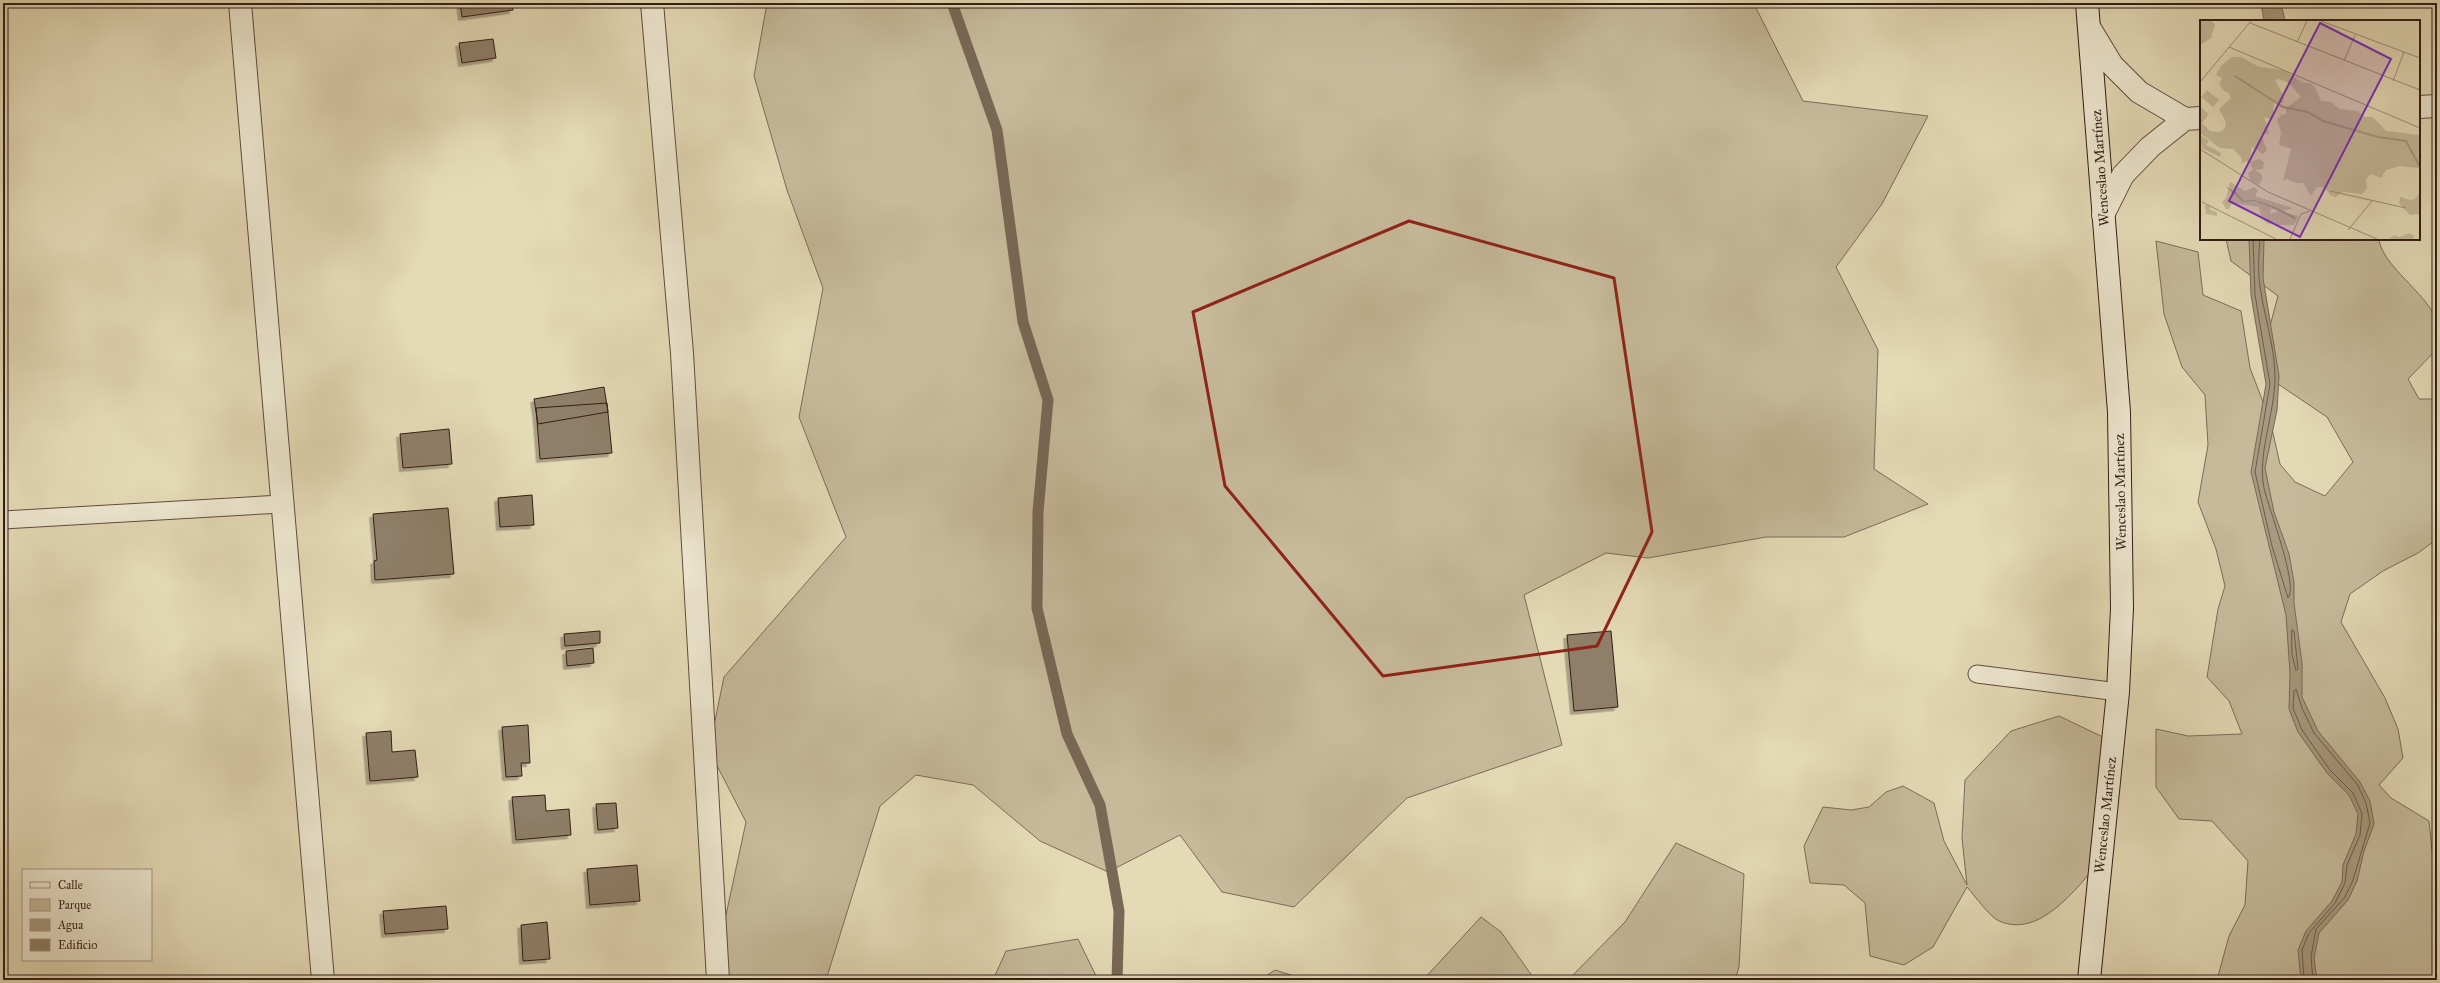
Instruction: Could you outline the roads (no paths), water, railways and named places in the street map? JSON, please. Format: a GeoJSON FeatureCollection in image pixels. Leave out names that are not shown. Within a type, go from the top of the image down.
{"type":"FeatureCollection","features":[{"type":"Feature","properties":{"kind":"street"},"geometry":{"type":"LineString","coordinates":[[240,3],[323,980]]}},
{"type":"Feature","properties":{"kind":"street"},"geometry":{"type":"LineString","coordinates":[[652,3],[682,353],[718,980]]}},
{"type":"Feature","properties":{"kind":"street","name":"Wenceslao Martínez"},"geometry":{"type":"LineString","coordinates":[[2088,3],[2119,412],[2122,608],[2118,692],[2089,980]]}},
{"type":"Feature","properties":{"kind":"street"},"geometry":{"type":"LineString","coordinates":[[2089,27],[2112,65],[2139,92],[2193,118]]}},
{"type":"Feature","properties":{"kind":"street"},"geometry":{"type":"LineString","coordinates":[[2420,107],[2437,106]]}},
{"type":"Feature","properties":{"kind":"street"},"geometry":{"type":"LineString","coordinates":[[2103,214],[2123,175],[2150,147],[2193,118]]}},
{"type":"Feature","properties":{"kind":"lane"},"geometry":{"type":"LineString","coordinates":[[3,520],[282,504]]}},
{"type":"Feature","properties":{"kind":"lane"},"geometry":{"type":"LineString","coordinates":[[1977,674],[2118,692]]}},
{"type":"Feature","properties":{"kind":"water"},"geometry":{"type":"Polygon","coordinates":[[[2261,3],[2281,3],[2285,20],[2264,20],[2261,3]]]}},
{"type":"Feature","properties":{"kind":"water"},"geometry":{"type":"Polygon","coordinates":[[[2249,240],[2264,240],[2263,278],[2279,376],[2277,410],[2265,468],[2274,512],[2289,554],[2294,582],[2294,603],[2302,663],[2302,697],[2318,731],[2360,782],[2370,801],[2374,824],[2364,851],[2357,881],[2348,900],[2319,933],[2314,958],[2317,980],[2301,980],[2298,950],[2306,931],[2332,901],[2342,882],[2343,865],[2356,834],[2358,814],[2349,795],[2327,773],[2298,732],[2289,709],[2290,673],[2286,615],[2251,472],[2266,384],[2251,295],[2249,240]]]}},
{"type":"Feature","properties":{"kind":"waterway"},"geometry":{"type":"LineString","coordinates":[[952,3],[997,130],[1023,322],[1048,400],[1038,512],[1037,608],[1067,734],[1100,805],[1119,911],[1117,980]]}}]}
